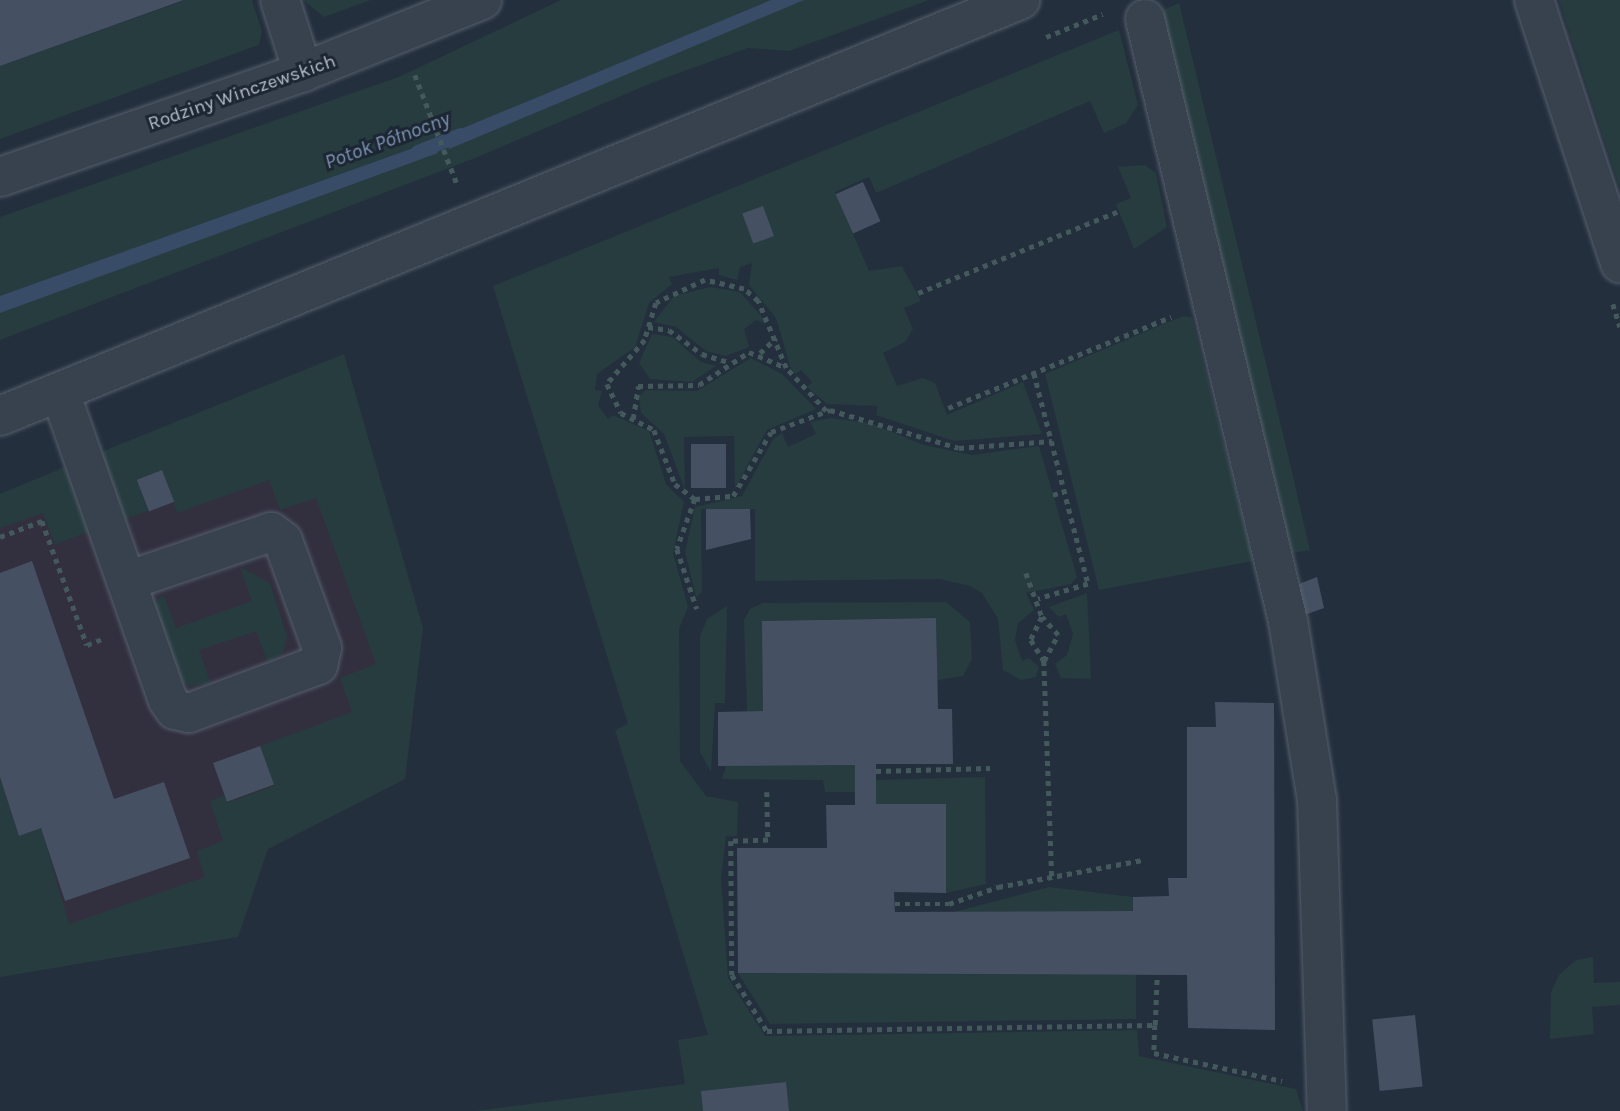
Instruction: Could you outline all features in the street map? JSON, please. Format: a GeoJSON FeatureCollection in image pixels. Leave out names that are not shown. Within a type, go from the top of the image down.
{"type":"FeatureCollection","features":[{"type":"Feature","properties":{"kind":"street"},"geometry":{"type":"LineString","coordinates":[[280,0],[303,72]]}},
{"type":"Feature","properties":{"kind":"street","name":"Rodziny Winczewskich"},"geometry":{"type":"LineString","coordinates":[[0,177],[303,72],[482,0]]}},
{"type":"Feature","properties":{"kind":"street"},"geometry":{"type":"LineString","coordinates":[[0,416],[1020,0]]}},
{"type":"Feature","properties":{"kind":"street"},"geometry":{"type":"LineString","coordinates":[[1534,0],[1620,264]]}},
{"type":"Feature","properties":{"kind":"street"},"geometry":{"type":"LineString","coordinates":[[1145,19],[1289,621],[1317,800],[1326,1099]]}},
{"type":"Feature","properties":{"kind":"street"},"geometry":{"type":"LineString","coordinates":[[60,391],[127,581],[175,710],[189,713],[318,665],[322,648],[283,541],[271,532],[127,581]]}},
{"type":"Feature","properties":{"kind":"path"},"geometry":{"type":"LineString","coordinates":[[430,117],[450,168]]}},
{"type":"Feature","properties":{"kind":"path"},"geometry":{"type":"LineString","coordinates":[[918,293],[1119,211]]}},
{"type":"Feature","properties":{"kind":"path"},"geometry":{"type":"LineString","coordinates":[[786,368],[769,315],[744,289],[705,280],[667,293],[656,303],[645,340],[607,384],[612,403],[634,420],[654,430],[675,484],[695,499],[733,496],[771,432],[826,411],[858,414],[959,448],[1052,440]]}},
{"type":"Feature","properties":{"kind":"path"},"geometry":{"type":"LineString","coordinates":[[948,408],[1211,301]]}},
{"type":"Feature","properties":{"kind":"path"},"geometry":{"type":"LineString","coordinates":[[648,327],[669,330],[702,354],[729,363]]}},
{"type":"Feature","properties":{"kind":"path"},"geometry":{"type":"LineString","coordinates":[[634,420],[638,386],[686,388],[729,363],[759,354],[777,338]]}},
{"type":"Feature","properties":{"kind":"path"},"geometry":{"type":"LineString","coordinates":[[759,354],[786,368],[826,411]]}},
{"type":"Feature","properties":{"kind":"path"},"geometry":{"type":"LineString","coordinates":[[1034,373],[1088,584],[1038,599]]}},
{"type":"Feature","properties":{"kind":"path"},"geometry":{"type":"LineString","coordinates":[[1053,495],[1064,491]]}},
{"type":"Feature","properties":{"kind":"path"},"geometry":{"type":"LineString","coordinates":[[695,499],[677,550],[698,609]]}},
{"type":"Feature","properties":{"kind":"path"},"geometry":{"type":"LineString","coordinates":[[0,537],[42,521],[87,645]]}},
{"type":"Feature","properties":{"kind":"path"},"geometry":{"type":"LineString","coordinates":[[1026,573],[1038,599],[1042,617],[1058,635],[1044,661]]}},
{"type":"Feature","properties":{"kind":"path"},"geometry":{"type":"LineString","coordinates":[[1042,617],[1031,640],[1044,661],[1052,877]]}},
{"type":"Feature","properties":{"kind":"path"},"geometry":{"type":"LineString","coordinates":[[876,772],[990,768]]}},
{"type":"Feature","properties":{"kind":"path"},"geometry":{"type":"LineString","coordinates":[[767,792],[768,840],[731,841],[731,855],[732,975],[767,1031],[1155,1025]]}},
{"type":"Feature","properties":{"kind":"path"},"geometry":{"type":"LineString","coordinates":[[895,904],[949,904],[1052,877],[1142,860]]}},
{"type":"Feature","properties":{"kind":"path"},"geometry":{"type":"LineString","coordinates":[[1157,975],[1154,1053],[1326,1099]]}},
{"type":"Feature","properties":{"kind":"shaded area"},"geometry":{"type":"Polygon","coordinates":[[[344,354],[423,628],[405,779],[268,849],[238,937],[0,977],[0,494],[344,354]]]}},
{"type":"Feature","properties":{"kind":"green space"},"geometry":{"type":"Polygon","coordinates":[[[186,0],[252,0],[262,31],[259,45],[0,139],[0,66],[186,0]]]}},
{"type":"Feature","properties":{"kind":"green space"},"geometry":{"type":"Polygon","coordinates":[[[303,0],[371,0],[324,17],[303,0]]]}},
{"type":"Feature","properties":{"kind":"green space"},"geometry":{"type":"Polygon","coordinates":[[[561,0],[929,0],[789,51],[748,48],[654,82],[475,158],[0,340],[0,217],[401,76],[561,0]]]}},
{"type":"Feature","properties":{"kind":"green space"},"geometry":{"type":"Polygon","coordinates":[[[1559,0],[1620,0],[1620,188],[1559,0]]]}},
{"type":"Feature","properties":{"kind":"green space"},"geometry":{"type":"Polygon","coordinates":[[[1179,3],[1310,550],[1288,554],[1159,12],[1179,3]]]}},
{"type":"Feature","properties":{"kind":"green space"},"geometry":{"type":"Polygon","coordinates":[[[1119,30],[1138,105],[1126,123],[1104,133],[1090,101],[876,193],[869,177],[835,192],[869,271],[902,266],[921,301],[904,308],[913,329],[905,342],[883,353],[897,386],[923,378],[935,383],[947,415],[1023,382],[1042,434],[954,441],[876,415],[878,406],[827,404],[807,387],[812,382],[801,370],[795,374],[790,366],[776,318],[749,285],[752,263],[740,267],[737,280],[719,275],[719,268],[669,277],[672,284],[649,303],[635,347],[597,374],[595,390],[602,391],[598,405],[608,419],[613,415],[649,431],[666,484],[684,502],[673,553],[688,607],[679,629],[680,761],[706,796],[738,802],[737,836],[726,836],[721,878],[728,978],[765,1036],[1137,1030],[1139,1056],[1296,1089],[1303,1111],[789,1111],[785,1082],[702,1091],[703,1111],[476,1111],[685,1084],[678,1040],[708,1035],[615,730],[628,724],[493,286],[1119,30]]]}},
{"type":"Feature","properties":{"kind":"green space"},"geometry":{"type":"Polygon","coordinates":[[[1145,165],[1156,173],[1167,227],[1134,249],[1116,204],[1131,198],[1118,167],[1145,165]]]}},
{"type":"Feature","properties":{"kind":"green space"},"geometry":{"type":"Polygon","coordinates":[[[710,287],[740,292],[761,316],[766,324],[756,320],[744,329],[749,347],[726,356],[706,351],[676,327],[654,322],[674,296],[710,287]]]}},
{"type":"Feature","properties":{"kind":"green space"},"geometry":{"type":"Polygon","coordinates":[[[1183,316],[1192,317],[1253,561],[1099,590],[1045,374],[1183,316]]]}},
{"type":"Feature","properties":{"kind":"green space"},"geometry":{"type":"Polygon","coordinates":[[[652,334],[672,337],[701,362],[716,366],[692,382],[650,379],[639,363],[652,334]]]}},
{"type":"Feature","properties":{"kind":"green space"},"geometry":{"type":"Polygon","coordinates":[[[344,354],[423,628],[405,779],[268,849],[238,937],[0,977],[0,777],[19,836],[41,828],[69,924],[205,877],[197,851],[223,841],[210,801],[225,795],[229,802],[274,786],[260,746],[352,712],[340,678],[376,664],[316,498],[280,510],[269,480],[177,513],[162,470],[137,479],[148,511],[125,519],[101,452],[344,354]]]}},
{"type":"Feature","properties":{"kind":"green space"},"geometry":{"type":"Polygon","coordinates":[[[751,358],[782,374],[816,409],[767,430],[735,488],[734,436],[684,437],[685,490],[664,434],[641,413],[639,396],[646,390],[697,391],[751,358]]]}},
{"type":"Feature","properties":{"kind":"green space"},"geometry":{"type":"Polygon","coordinates":[[[830,418],[870,423],[924,445],[972,455],[1039,446],[1077,577],[1071,584],[1026,593],[1034,610],[1018,623],[1015,640],[1022,661],[1029,658],[1039,667],[1036,677],[1021,680],[1003,670],[998,619],[982,593],[970,586],[939,579],[755,581],[755,509],[701,509],[702,592],[696,597],[685,552],[695,507],[742,496],[773,439],[782,433],[788,447],[816,434],[810,422],[830,418]]]}},
{"type":"Feature","properties":{"kind":"green space"},"geometry":{"type":"Polygon","coordinates":[[[65,467],[88,532],[55,544],[43,513],[0,528],[0,494],[65,467]]]}},
{"type":"Feature","properties":{"kind":"green space"},"geometry":{"type":"Polygon","coordinates":[[[240,567],[270,583],[287,636],[283,653],[268,663],[256,631],[199,650],[211,684],[189,686],[181,680],[155,610],[157,600],[163,594],[176,628],[252,601],[240,567]]]}},
{"type":"Feature","properties":{"kind":"green space"},"geometry":{"type":"Polygon","coordinates":[[[1087,593],[1091,679],[1061,678],[1055,664],[1067,655],[1073,634],[1066,614],[1059,617],[1049,607],[1087,593]]]}},
{"type":"Feature","properties":{"kind":"green space"},"geometry":{"type":"Polygon","coordinates":[[[946,602],[970,622],[972,659],[963,676],[937,680],[936,618],[763,621],[763,711],[747,711],[744,620],[750,609],[763,603],[946,602]]]}},
{"type":"Feature","properties":{"kind":"green space"},"geometry":{"type":"Polygon","coordinates":[[[727,606],[725,703],[715,703],[711,772],[700,752],[700,636],[707,619],[727,606]]]}},
{"type":"Feature","properties":{"kind":"green space"},"geometry":{"type":"Polygon","coordinates":[[[855,765],[855,792],[825,792],[823,780],[722,779],[726,766],[855,765]]]}},
{"type":"Feature","properties":{"kind":"green space"},"geometry":{"type":"Polygon","coordinates":[[[985,777],[986,884],[946,893],[945,804],[876,804],[876,780],[985,777]]]}},
{"type":"Feature","properties":{"kind":"green space"},"geometry":{"type":"Polygon","coordinates":[[[1049,887],[1133,897],[1133,911],[954,912],[1049,887]]]}},
{"type":"Feature","properties":{"kind":"green space"},"geometry":{"type":"Polygon","coordinates":[[[1593,957],[1594,983],[1620,982],[1620,1005],[1592,1007],[1594,1034],[1550,1039],[1551,992],[1559,975],[1576,960],[1593,957]]]}},
{"type":"Feature","properties":{"kind":"green space"},"geometry":{"type":"Polygon","coordinates":[[[738,973],[1136,975],[1136,1019],[770,1024],[738,973]]]}},
{"type":"Feature","properties":{"kind":"water"},"geometry":{"type":"Polygon","coordinates":[[[771,0],[804,0],[449,149],[444,136],[771,0]]]}},
{"type":"Feature","properties":{"kind":"water"},"geometry":{"type":"Polygon","coordinates":[[[433,141],[438,153],[0,313],[0,296],[433,141]]]}},
{"type":"Feature","properties":{"kind":"building"},"geometry":{"type":"Polygon","coordinates":[[[0,0],[184,0],[0,66],[0,0]]]}},
{"type":"Feature","properties":{"kind":"building"},"geometry":{"type":"Polygon","coordinates":[[[863,182],[880,221],[853,233],[836,194],[863,182]]]}},
{"type":"Feature","properties":{"kind":"building"},"geometry":{"type":"Polygon","coordinates":[[[763,206],[774,236],[753,244],[742,214],[763,206]]]}},
{"type":"Feature","properties":{"kind":"building"},"geometry":{"type":"Polygon","coordinates":[[[691,444],[726,444],[726,488],[691,488],[691,444]]]}},
{"type":"Feature","properties":{"kind":"building"},"geometry":{"type":"Polygon","coordinates":[[[162,470],[174,502],[149,511],[137,480],[162,470]]]}},
{"type":"Feature","properties":{"kind":"building"},"geometry":{"type":"Polygon","coordinates":[[[706,509],[750,509],[751,539],[706,550],[706,509]]]}},
{"type":"Feature","properties":{"kind":"building"},"geometry":{"type":"Polygon","coordinates":[[[32,561],[114,799],[164,782],[190,858],[65,901],[41,828],[19,836],[0,777],[0,573],[32,561]]]}},
{"type":"Feature","properties":{"kind":"building"},"geometry":{"type":"Polygon","coordinates":[[[1317,577],[1324,608],[1299,617],[1289,588],[1317,577]]]}},
{"type":"Feature","properties":{"kind":"building"},"geometry":{"type":"Polygon","coordinates":[[[936,618],[938,709],[952,709],[953,764],[876,764],[876,804],[946,804],[946,893],[894,892],[895,912],[1133,911],[1133,897],[1169,896],[1168,878],[1187,878],[1187,727],[1216,727],[1215,702],[1274,703],[1275,1030],[1188,1028],[1187,975],[738,973],[737,848],[827,848],[826,805],[855,805],[855,765],[718,766],[718,712],[763,711],[762,621],[936,618]]]}},
{"type":"Feature","properties":{"kind":"building"},"geometry":{"type":"Polygon","coordinates":[[[260,746],[274,785],[227,802],[213,763],[260,746]]]}},
{"type":"Feature","properties":{"kind":"building"},"geometry":{"type":"Polygon","coordinates":[[[1415,1015],[1423,1087],[1380,1091],[1372,1019],[1415,1015]]]}},
{"type":"Feature","properties":{"kind":"building"},"geometry":{"type":"Polygon","coordinates":[[[786,1082],[789,1111],[703,1111],[701,1091],[786,1082]]]}},
{"type":"Feature","properties":{"kind":"waterway","name":"Potok Północny"},"geometry":{"type":"LineString","coordinates":[[418,152],[461,135]]}}]}
